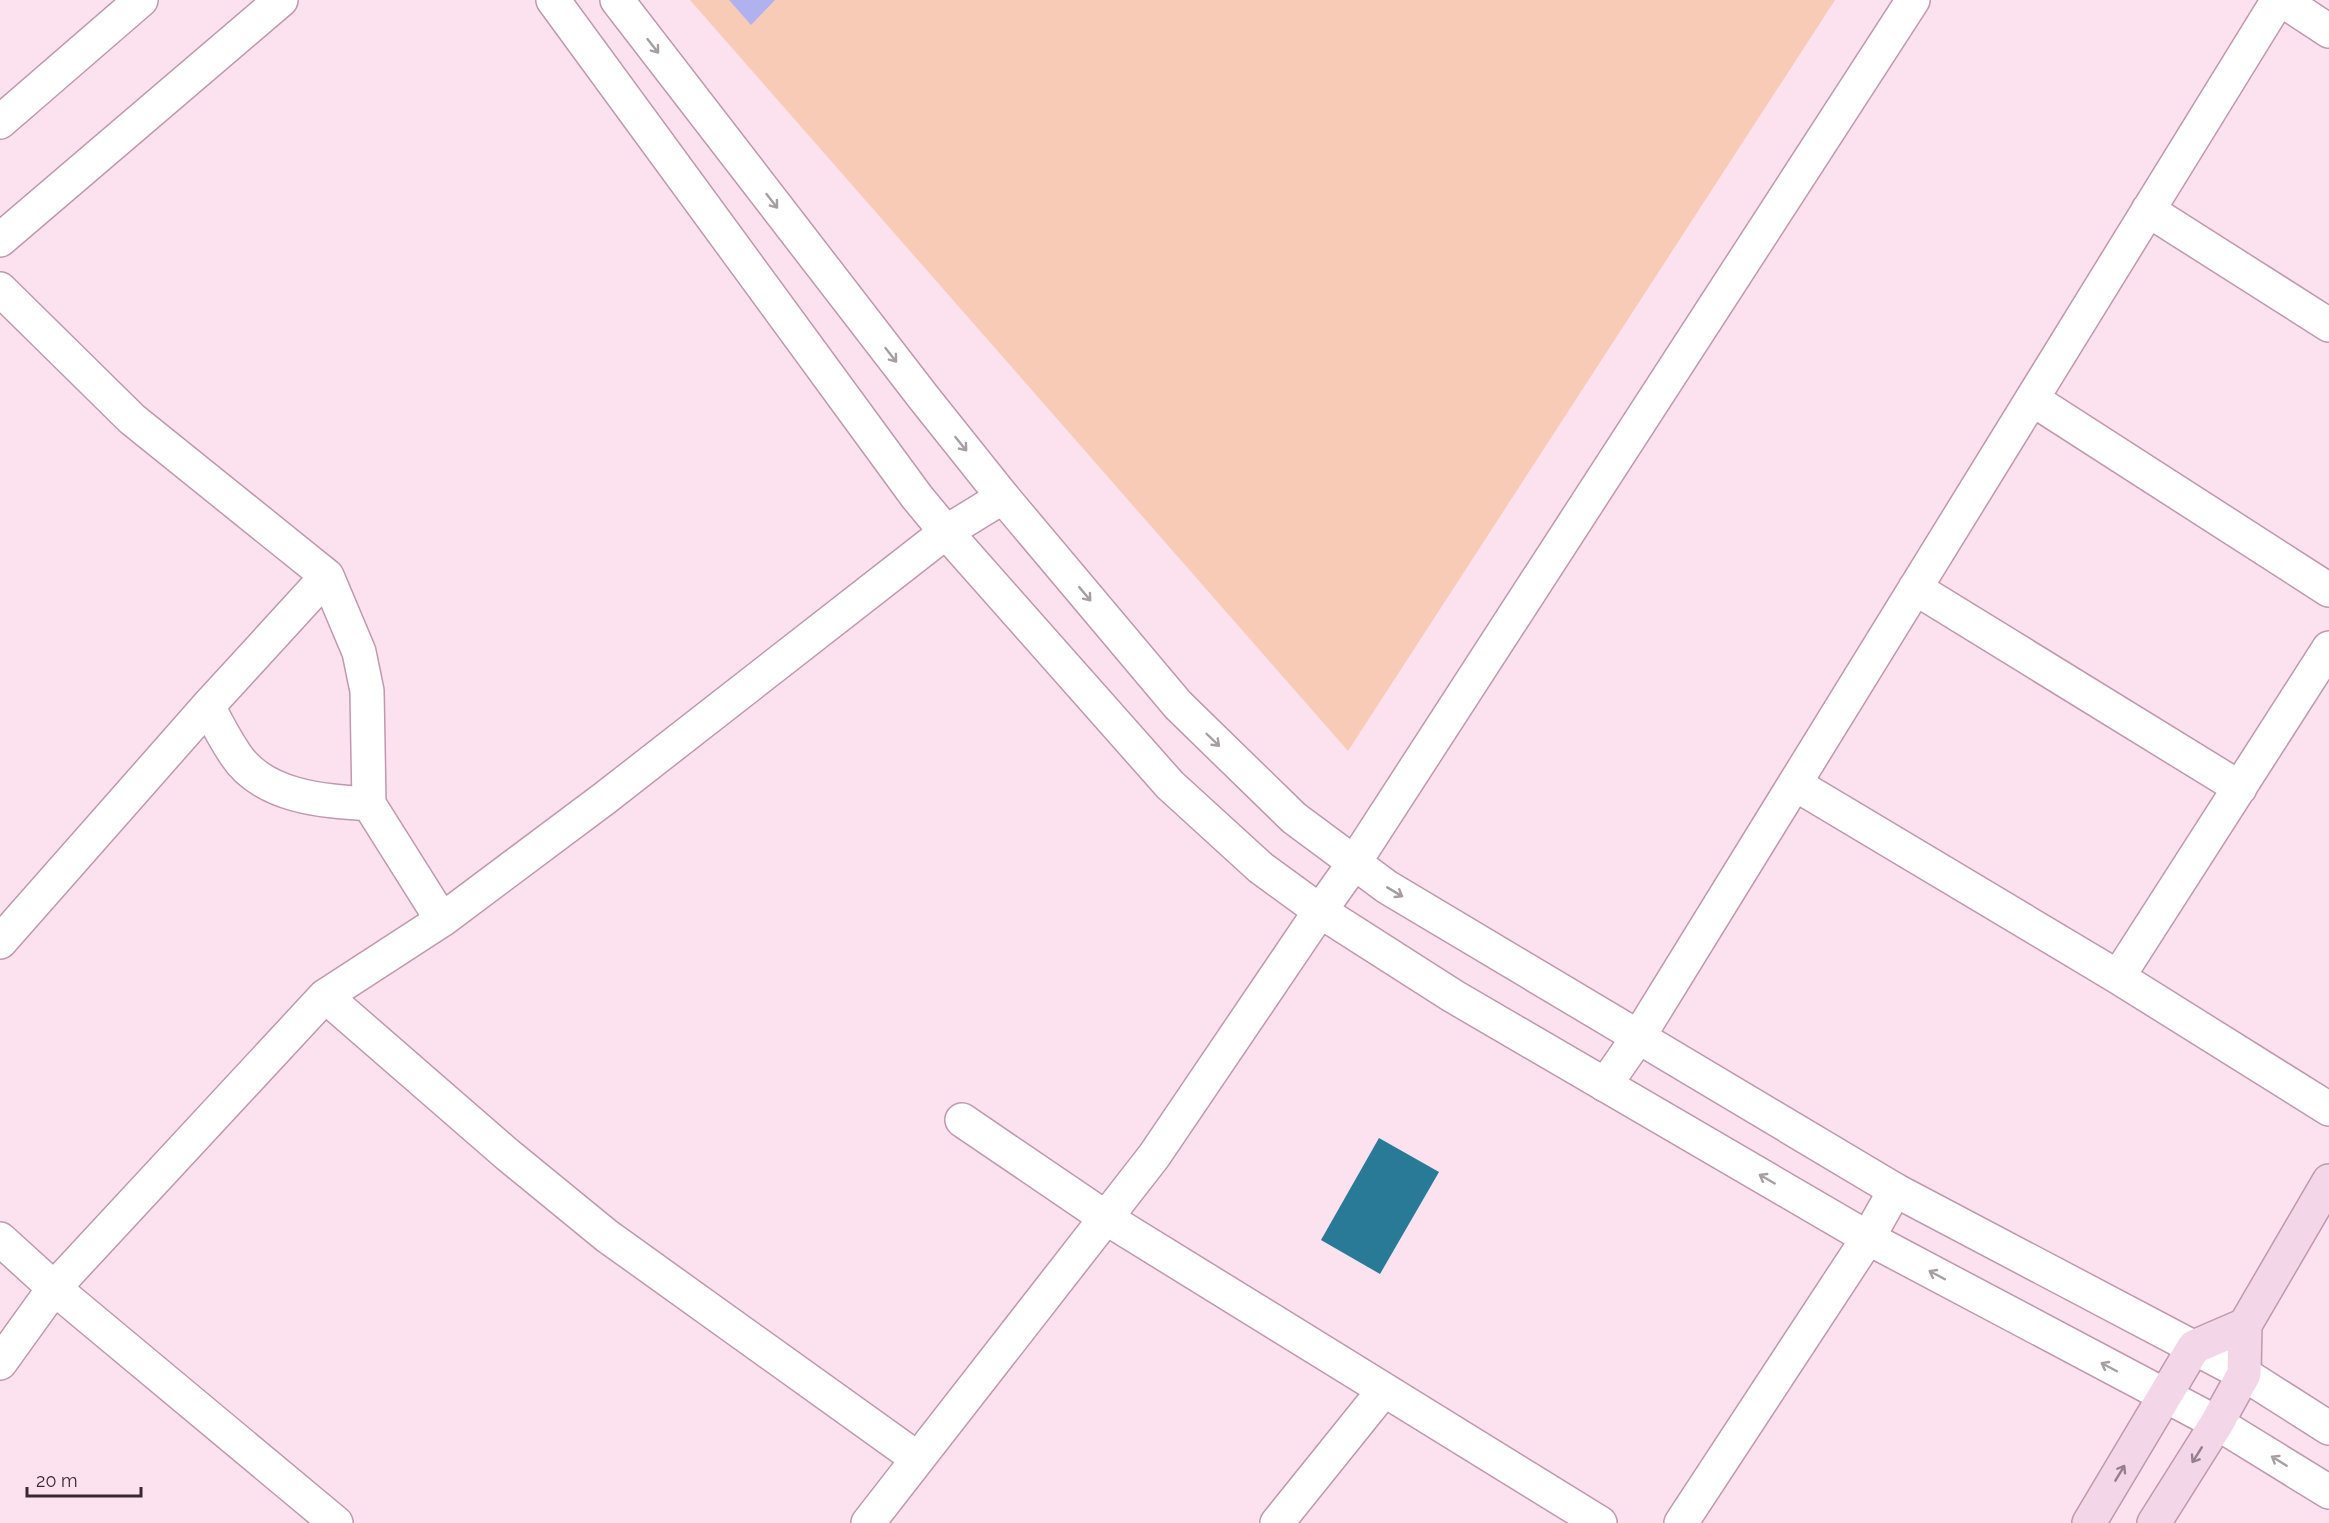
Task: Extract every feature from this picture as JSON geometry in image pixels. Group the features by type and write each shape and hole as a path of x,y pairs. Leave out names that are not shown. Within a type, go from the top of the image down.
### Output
{"main road":[{"path":"2154,1523 2217,1423 2244,1374 2245,1325 2329,1181"},
{"path":"2089,1523 2194,1347 2245,1325"}],"street":[{"path":"0,122 141,0"},
{"path":"0,240 281,0"},
{"path":"553,0 917,497 1170,785 1261,868 1320,911 1453,996 1605,1085 1868,1238 2217,1423 2329,1492"},
{"path":"618,0 924,398 1003,497 1178,705 1294,818 1387,887 1895,1190 2244,1374 2329,1428"},
{"path":"868,1523 1154,1156 1354,863 1913,0"},
{"path":"1605,1085 1639,1036 2278,0"},
{"path":"2282,0 2329,31"},
{"path":"2148,210 2329,325"},
{"path":"0,289 132,419 327,576 359,652 367,691 369,804 442,920"},
{"path":"2032,399 2329,590"},
{"path":"0,1363 54,1288 324,996 442,920 605,798 946,532 1003,497"},
{"path":"0,942 208,706 327,576"},
{"path":"1915,588 2240,788"},
{"path":"2118,977 2329,648"},
{"path":"208,706 236,756 257,778 287,791 324,801 369,804"},
{"path":"1794,784 2118,977 2329,1109"},
{"path":"324,996 508,1155 607,1236 918,1459"},
{"path":"962,1120 1107,1218 1600,1523"},
{"path":"1681,1523 1868,1238 1895,1190"},
{"path":"0,1239 54,1288 336,1523"},
{"path":"1276,1523 1384,1390"}],"shaded area":[{"path":"690,0 1835,0 1348,751"}],"water":[{"path":"729,0 775,0 751,25"}],"building":[{"path":"1379,1138 1439,1172 1380,1274 1321,1240"}]}
